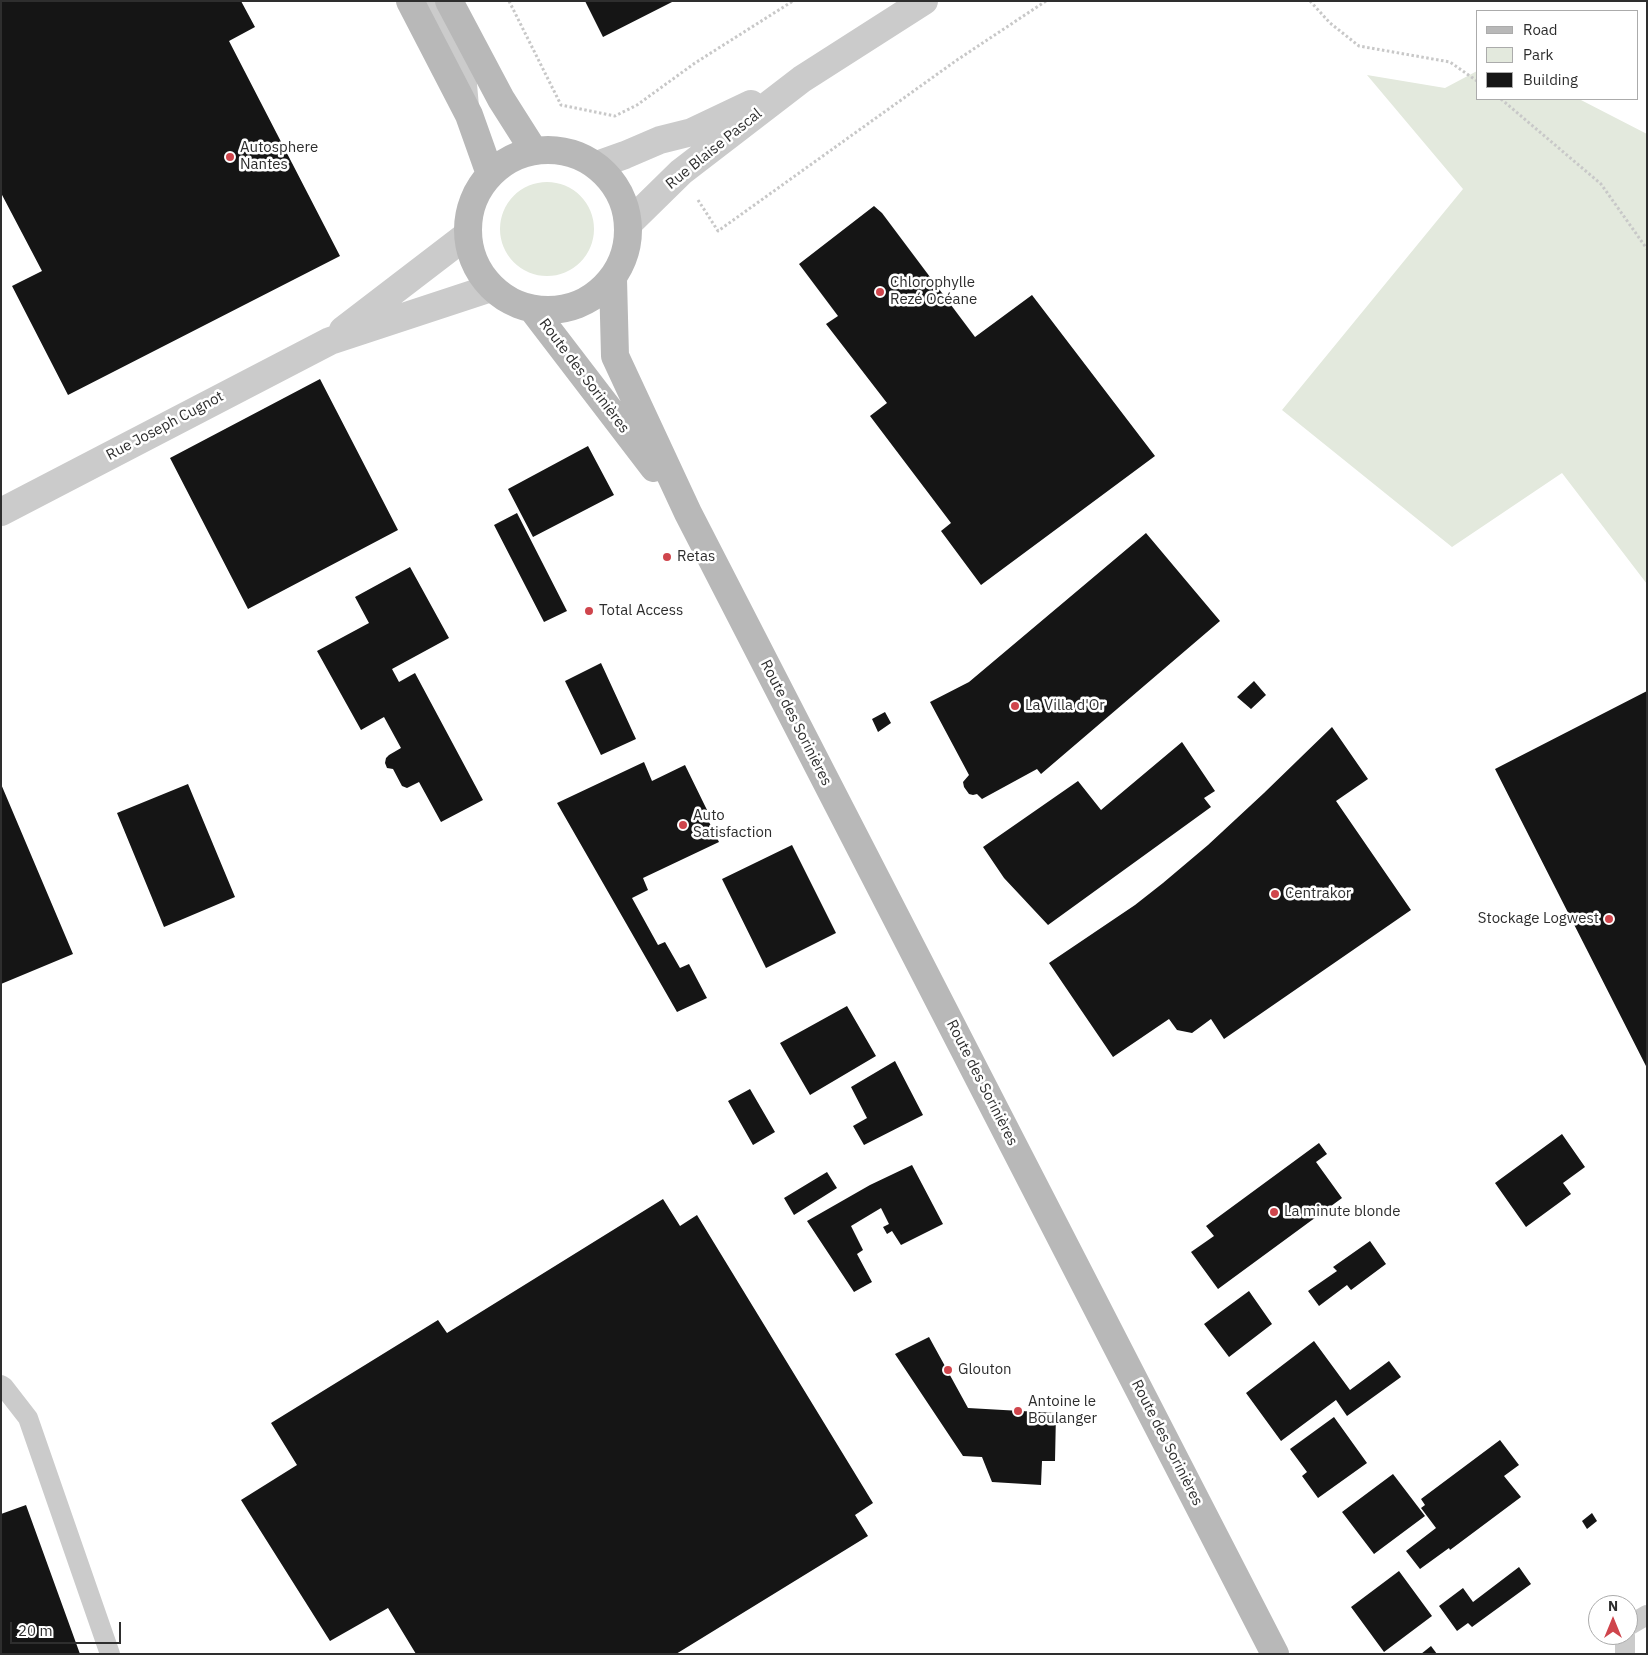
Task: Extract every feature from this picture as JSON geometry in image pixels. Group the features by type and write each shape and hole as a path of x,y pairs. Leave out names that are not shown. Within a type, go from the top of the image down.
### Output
{"main road":[{"path":"410,1 469,115 490,174"},
{"path":"449,1 501,99 534,150"},
{"name":"Route des Sorinières","path":"534,150 556,150 577,155 597,165 613,181 624,201 629,223 628,243 623,262 613,279 597,295 578,305 556,311 534,310 511,302 492,288 479,272 471,254 467,235 470,211 478,189 490,174 510,159 534,150"},
{"name":"Route des Sorinières","path":"613,279 615,356 688,513 1275,1654"},
{"name":"Route des Sorinières","path":"534,310 688,513"}],"street":[{"name":"Rue Blaise Pascal","path":"629,223 680,172 802,79 924,1"},
{"name":"Rue Blaise Pascal","path":"597,165 660,140 692,132 802,79"},
{"name":"Rue Joseph Cugnot","path":"330,341 467,235"},
{"name":"Rue Joseph Cugnot","path":"1,512 330,341 492,288"}],"lane":[{"path":"428,1 466,74 469,115"},
{"path":"466,74 501,99"},
{"path":"1,1384 28,1418 110,1654"}],"path":[{"path":"509,1 561,105 615,116 637,105 694,63 792,1"},
{"path":"680,172 718,231 957,60 1046,1"},
{"path":"1310,1 1330,23 1359,46 1450,62 1476,80"},
{"path":"1502,100 1601,184 1647,249"}],"green space":[{"path":"1476,72 1476,100 1581,100 1647,134 1647,584 1562,473 1452,547 1282,410 1463,189 1367,75 1445,88"},
{"path":"547,182 565,185 580,196 591,211 594,229 591,247 580,262 565,273 547,276 529,273 514,262 503,247 500,229 503,211 514,196 529,185"}],"building":[{"path":"1,1 241,1 255,27 229,41 340,256 68,395 12,286 42,271 1,193"},
{"path":"585,1 674,1 603,37"},
{"path":"874,206 882,213 975,337 1032,295 1155,456 981,585 941,531 951,523 870,416 887,403 826,324 838,316 799,264"},
{"path":"320,379 398,530 248,609 170,458"},
{"path":"588,446 614,495 533,537 508,489"},
{"path":"517,513 567,611 544,622 494,525"},
{"path":"1146,533 1220,621 1041,774 1037,769 982,799 977,794 969,794 963,782 969,775 930,702 969,682"},
{"path":"410,567 449,638 392,669 399,682 415,673 483,800 441,822 419,782 407,788 402,786 393,769 387,768 386,758 401,748 384,717 361,730 317,651 369,623 355,597"},
{"path":"601,663 636,739 601,755 565,681"},
{"path":"1254,681 1266,695 1251,709 1237,697"},
{"name":"Stockage Logwest","path":"1647,691 1647,1068 1495,769"},
{"path":"885,712 891,723 878,732 872,719"},
{"name":"Centrakor","path":"1332,727 1368,779 1336,801 1411,910 1224,1039 1211,1019 1192,1033 1177,1030 1169,1019 1113,1057 1049,963 1135,905 1163,883 1208,845"},
{"path":"1182,742 1215,791 1204,798 1211,807 1048,925 1004,878 983,847 1078,781 1101,810"},
{"path":"644,762 652,781 685,765 707,810 704,812 719,842 643,878 648,890 632,898 658,945 665,942 680,968 689,964 707,998 677,1012 557,803"},
{"path":"1,784 73,954 1,984"},
{"path":"188,784 235,897 164,927 117,813"},
{"path":"792,845 836,933 766,968 722,879"},
{"path":"847,1006 876,1056 810,1095 780,1043"},
{"path":"895,1061 923,1115 864,1145 853,1126 867,1118 851,1087"},
{"path":"750,1089 775,1132 753,1145 728,1101"},
{"path":"1562,1134 1585,1167 1563,1183 1571,1194 1526,1227 1495,1183"},
{"name":"La minute blonde","path":"1319,1143 1327,1154 1316,1162 1342,1198 1218,1289 1191,1252 1214,1236 1206,1226"},
{"path":"912,1165 943,1224 901,1245 892,1231 887,1234 883,1227 889,1224 881,1208 851,1226 863,1250 857,1254 872,1282 854,1292 807,1221 870,1185"},
{"path":"827,1172 837,1188 794,1215 784,1198"},
{"path":"663,1199 680,1226 697,1215 873,1503 855,1515 868,1536 676,1654 416,1654 388,1608 330,1641 241,1500 297,1465 271,1423 438,1320 447,1333"},
{"path":"1370,1241 1386,1264 1351,1290 1347,1285 1319,1306 1308,1291 1337,1271 1333,1267"},
{"path":"1249,1291 1272,1324 1229,1357 1204,1324"},
{"path":"929,1337 968,1408 1056,1413 1055,1461 1042,1461 1041,1485 992,1482 982,1457 963,1456 895,1354"},
{"path":"1314,1341 1350,1390 1389,1361 1401,1377 1347,1416 1336,1400 1281,1441 1246,1393"},
{"path":"1334,1417 1367,1463 1318,1498 1302,1476 1307,1472 1290,1449"},
{"path":"1500,1440 1519,1465 1504,1476 1521,1497 1450,1550 1449,1548 1420,1569 1406,1551 1436,1528 1421,1508 1425,1505 1421,1499"},
{"path":"1393,1474 1425,1516 1374,1554 1342,1512"},
{"path":"26,1505 80,1654 1,1654 1,1514"},
{"path":"1592,1513 1597,1521 1587,1529 1582,1521"},
{"path":"1519,1567 1531,1584 1472,1627 1468,1623 1457,1631 1439,1606 1463,1588 1473,1602"},
{"path":"1399,1571 1432,1616 1384,1652 1351,1607"},
{"path":"1431,1646 1437,1654 1421,1654"}],"place":[{"name":"Autosphere Nantes","path":"230,157"},
{"name":"Chlorophylle Rezé Océane","path":"880,292"},
{"name":"Retas","path":"667,557"},
{"name":"Total Access","path":"589,611"},
{"name":"La Villa d'Or","path":"1015,706"},
{"name":"Auto Satisfaction","path":"683,825"},
{"name":"Centrakor","path":"1275,894"},
{"name":"Stockage Logwest","path":"1609,919"},
{"name":"La minute blonde","path":"1274,1212"},
{"name":"Glouton","path":"948,1370"},
{"name":"Antoine le Boulanger","path":"1018,1411"}]}
